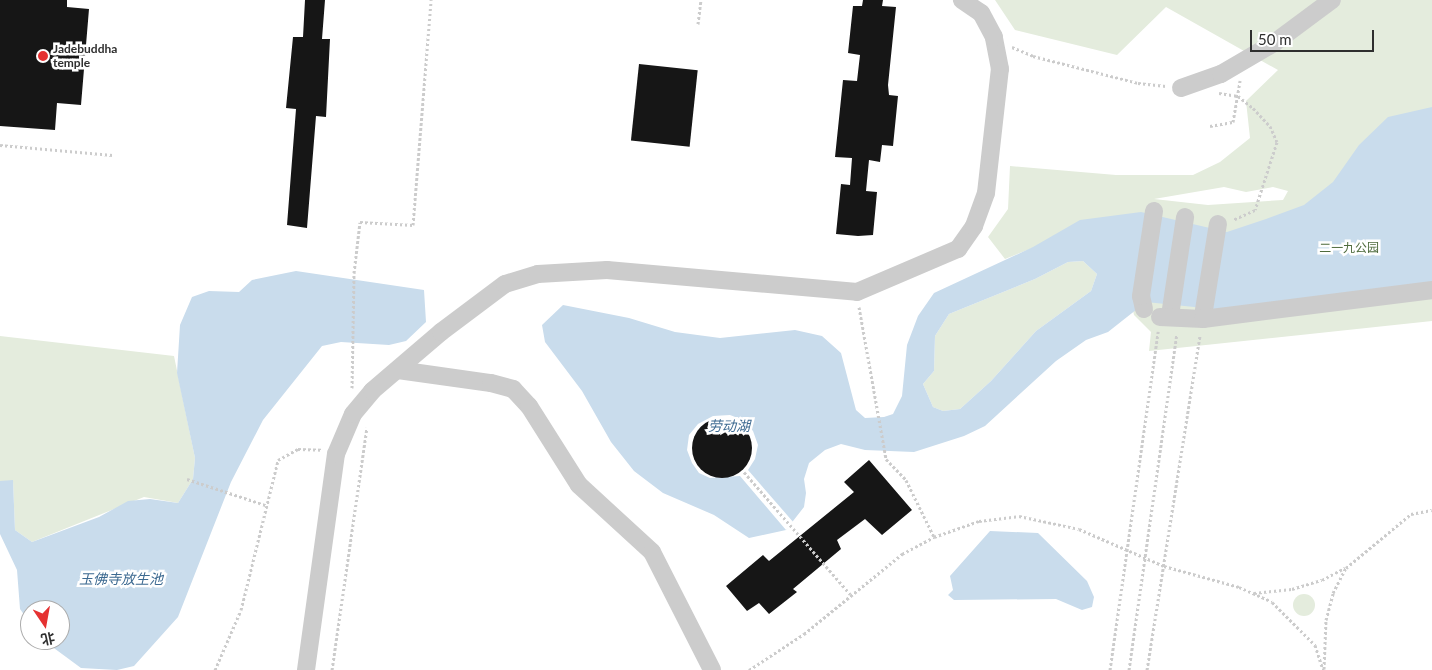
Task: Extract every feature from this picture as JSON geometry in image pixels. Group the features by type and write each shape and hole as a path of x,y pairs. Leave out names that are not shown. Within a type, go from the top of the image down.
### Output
{"street":[{"path":"306,670 336,454 360,417 372,391 441,332 505,284 538,274 607,270 857,292 958,249 974,226 986,193 993,146 1000,69 994,38 981,13 962,0"},
{"path":"1181,88 1220,74 1243,61 1332,0"},
{"path":"1144,309 1141,296 1154,211"},
{"path":"1185,217 1170,315 1204,315 1432,290"},
{"path":"1204,315 1218,224"},
{"path":"398,370 491,382 513,389 529,406 579,485 652,552 712,670"}],"path":[{"path":"332,670 360,417 351,354 354,273 360,222 413,226 431,0"},
{"path":"698,24 701,0"},
{"path":"994,38 1033,56 1138,83 1181,88"},
{"path":"1210,126 1233,122 1243,61"},
{"path":"1210,92 1238,96 1270,126 1277,142 1255,210 1240,218 1218,224"},
{"path":"0,145 113,155"},
{"path":"857,292 886,459 906,480 934,537"},
{"path":"1110,670 1127,550 1170,315"},
{"path":"1129,670 1146,558 1170,315"},
{"path":"1147,670 1204,315"},
{"path":"215,670 241,610 278,460 298,449 336,454"},
{"path":"744,472 850,594"},
{"path":"186,479 268,506"},
{"path":"1254,593 1292,589 1322,580 1346,568 1411,514 1432,510"},
{"path":"749,670 804,634 850,594 902,554 934,537 979,521 1019,516 1080,529 1164,566 1254,593 1272,602 1297,624 1315,645 1324,670"},
{"path":"1324,670 1326,620 1333,593 1346,568"}],"green space":[{"name":"二一九公园","path":"995,0 1432,0 1432,321 1149,351 1151,332 1134,315 1113,216 1005,259 988,237 1008,209 1010,166 1116,175 1193,175 1220,162 1250,138 1246,101 1278,70 1166,7 1117,55 1015,30","holes":["1224,187 1246,192 1273,187 1288,191 1283,200 1208,205 1154,199"]},
{"path":"1083,261 1097,274 1091,291 1036,331 991,381 960,409 943,411 933,407 923,384 934,371 935,336 949,314 1035,279 1068,262"},
{"path":"0,336 174,356 195,458 193,479 178,503 144,497 32,542 15,530 13,481 0,481"},
{"path":"1304,594 1312,597 1315,605 1312,613 1304,616 1296,613 1293,605 1296,597"}],"water":[{"name":"劳动湖","path":"1432,107 1432,284 1223,310 1146,302 1108,332 1086,340 1056,361 985,426 964,436 914,452 865,450 841,444 825,450 809,463 804,479 806,493 804,507 786,530 749,538 714,515 663,493 634,471 611,442 582,391 545,342 542,325 563,305 629,318 675,332 720,338 795,330 822,336 841,353 856,410 865,418 884,417 893,414 902,396 907,345 918,316 934,293 1033,247 1080,220 1141,212 1227,232 1304,205 1333,182 1359,145 1388,117","holes":["1083,261 1097,274 1091,291 1036,331 991,381 960,409 943,411 933,407 923,384 934,371 935,336 949,314 1035,279 1068,262"]},
{"name":"玉佛寺放生池","path":"296,271 424,290 426,322 406,341 389,345 341,342 322,346 263,420 231,482 178,617 134,666 117,670 81,668 57,650 70,650 70,600 20,600 20,609 17,570 0,534 0,481 13,480 15,530 32,542 99,517 128,501 150,499 178,503 193,479 195,458 177,373 180,325 192,297 209,291 239,292 252,280"},
{"path":"990,531 1038,533 1087,581 1094,597 1092,607 1082,610 1056,599 954,600 948,595 953,590 950,576"}],"pier":[{"path":"730,415 743,420 753,431 758,445 755,459 748,470 794,523 786,530 740,476 710,478 699,473 692,463 687,450 689,435 698,424 713,416"}],"building":[{"name":"Jadebuddha temple","path":"0,0 67,0 67,7 89,9 81,105 57,103 55,130 0,126"},
{"path":"305,0 325,0 322,39 330,39 326,117 316,116 307,228 287,225 296,109 286,108 293,37 303,37"},
{"path":"863,0 883,0 882,6 896,7 888,85 889,95 898,96 893,146 882,145 880,162 869,160 866,191 877,192 873,235 858,236 836,234 841,184 850,185 852,158 835,157 843,80 857,81 860,55 848,53 853,6 862,6"},
{"path":"639,64 698,70 690,147 631,141"},
{"path":"722,418 739,423 747,431 752,448 747,465 739,473 722,478 705,473 697,465 692,448 697,431 705,423"},
{"path":"869,460 912,510 882,535 865,519 837,540 841,549 793,589 797,592 769,614 759,603 747,611 726,586 763,555 769,561 854,492 844,482"}],"place":[{"name":"Jadebuddha temple","path":"43,56"}]}
